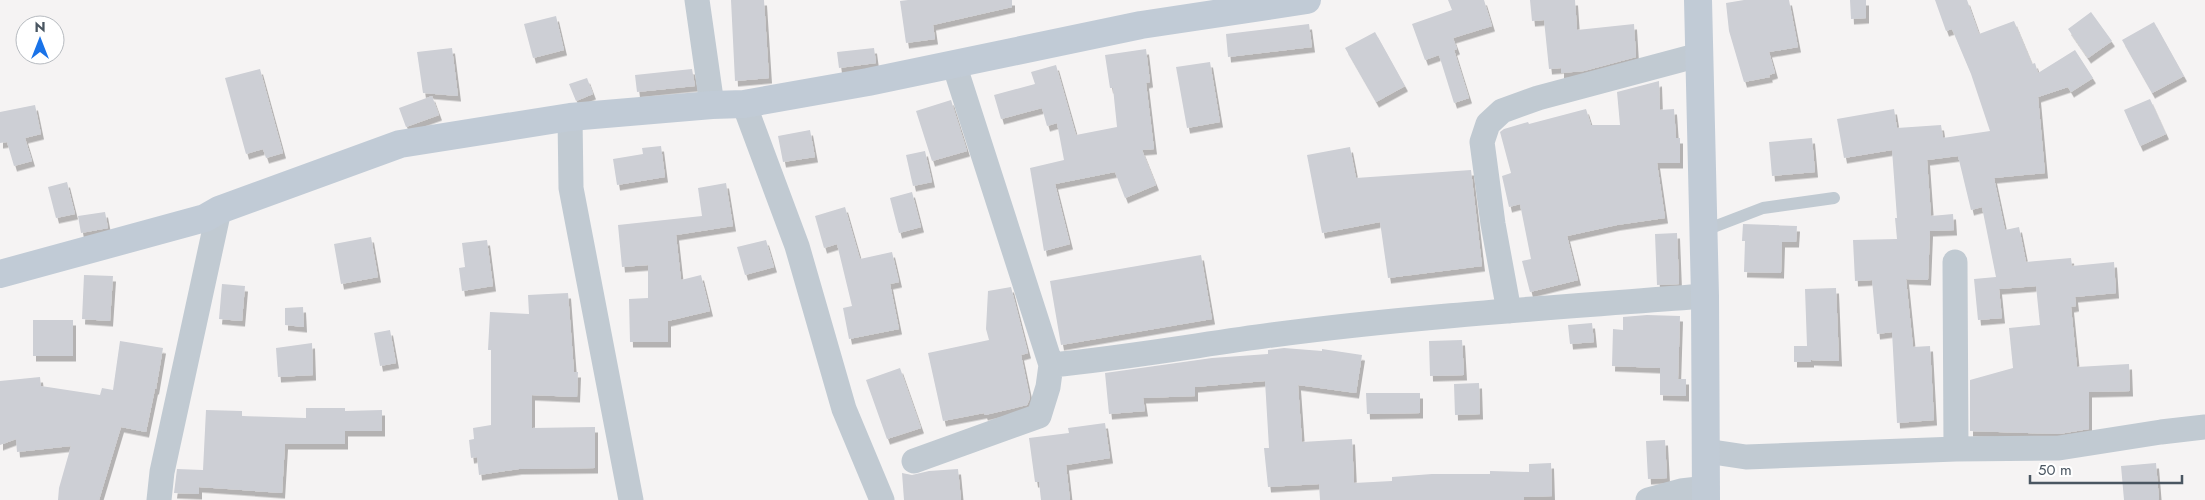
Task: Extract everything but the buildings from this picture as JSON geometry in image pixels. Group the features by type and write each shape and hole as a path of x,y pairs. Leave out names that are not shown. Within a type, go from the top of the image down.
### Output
{"street":[{"path":"698,0 712,105"},
{"path":"0,274 205,218 219,210 400,144 570,117 744,104 954,64 1141,25 1307,0"},
{"path":"1648,500 1681,491 1706,494 1704,231 1698,0"},
{"path":"1509,311 1493,224 1482,142 1488,124 1502,111 1538,98 1699,54"},
{"path":"914,461 1039,416 1048,387 1050,365 954,64"},
{"path":"744,104 797,246 844,409 882,500"},
{"path":"570,117 571,188 631,500"},
{"path":"160,500 162,472 219,210"},
{"path":"1955,262 1956,449"},
{"path":"1050,365 1105,360 1272,335 1509,311 1705,296"},
{"path":"1706,451 1746,457 1956,449 2059,448 2205,427"}],"lane":[{"path":"1704,231 1762,208 1834,198"}]}
